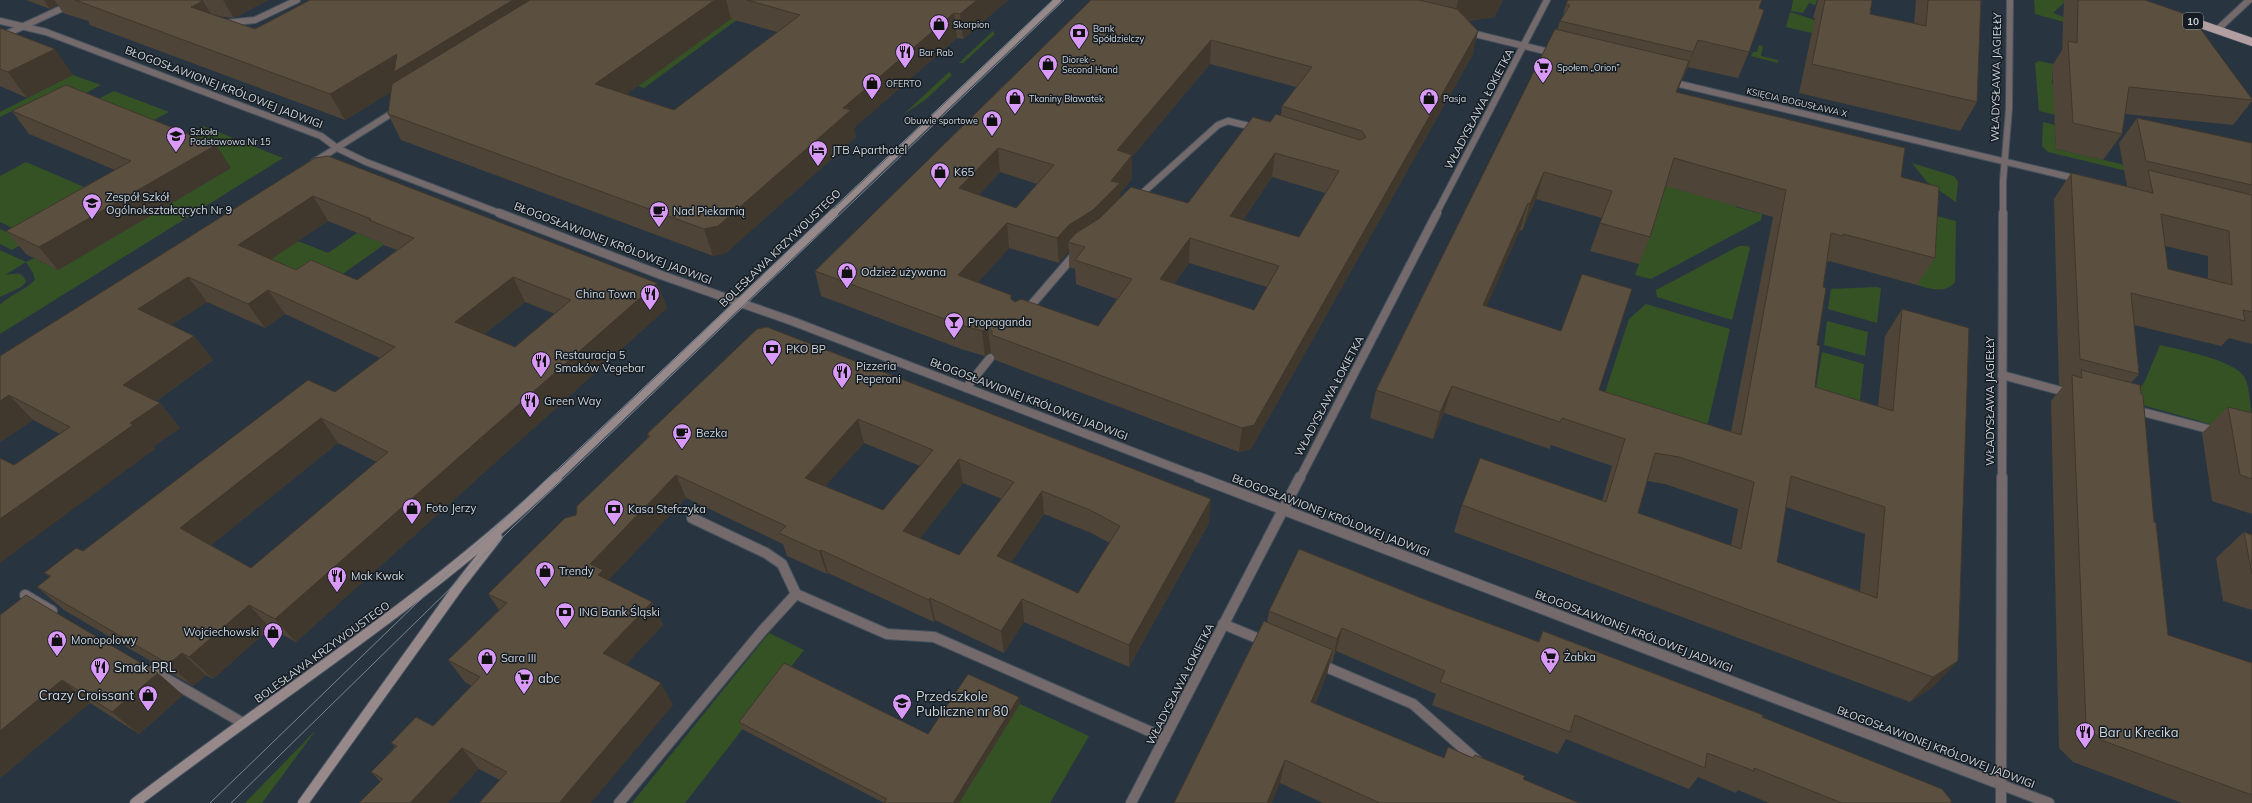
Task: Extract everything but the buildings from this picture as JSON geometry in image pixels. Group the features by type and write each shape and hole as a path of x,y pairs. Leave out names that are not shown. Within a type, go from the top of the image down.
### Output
{"main road":[{"name":"10","path":"2172,14 2252,42"}],"street":[{"path":"0,37 80,0"},
{"path":"220,22 231,23 255,20 297,0"},
{"name":"BOLESŁAWA KRZYWOUSTEGO","path":"135,803 243,723 333,660 417,597 518,514 1058,0"},
{"name":"WŁADYSŁAWA ŁOKIETKA","path":"1131,803 1282,508 1547,0"},
{"name":"WŁADYSŁAWA JAGIEŁŁY","path":"2001,803 2004,161 2009,109 2010,0"},
{"path":"2217,30 2248,0"},
{"name":"BŁOGOSŁAWIONEJ KRÓLOWEJ JADWIGI","path":"0,21 46,32 321,136 338,148 366,162 660,275 740,303 1282,508 2048,803"},
{"path":"1460,30 1559,55"},
{"name":"KSIĘCIA BOGUSŁAWA X","path":"1667,80 2084,181"},
{"path":"309,166 405,105"},
{"path":"1129,206 1172,164 1218,125 1228,121 1238,122 1268,132"},
{"path":"1023,316 1073,254 1085,246"},
{"path":"966,388 990,358"},
{"path":"2002,375 2079,395"},
{"path":"2125,407 2222,433"},
{"name":"BOLESŁAWA KRZYWOUSTEGO","path":"303,803 458,587 518,514"},
{"path":"692,518 766,553 782,564 796,594 887,634 934,636 1165,738"},
{"path":"619,803 758,636 796,594"},
{"path":"25,595 59,615"},
{"path":"1222,624 1271,644"},
{"path":"1307,659 1413,704 1487,770"},
{"path":"146,667 243,723"}],"green space":[{"path":"1793,0 1817,0 1815,5 1809,3 1803,13 1791,11"},
{"path":"2034,0 2066,1 2053,13 2159,53 2035,14"},
{"path":"750,5 753,8 644,88 638,86"},
{"path":"1790,12 1815,20 1812,33 1786,27"},
{"path":"993,31 995,34 963,63 959,63"},
{"path":"1759,45 1763,46 1761,56 1778,60 1778,63 1751,56 1753,52 1757,52"},
{"path":"2039,61 2086,71 2052,66 2052,84 2125,100 2091,123 2039,111 2035,63"},
{"path":"949,72 952,75 925,100 904,114"},
{"path":"73,75 101,85 41,116 20,107 0,117 0,112"},
{"path":"114,91 169,112 137,129 82,107"},
{"path":"2043,122 2092,134 2092,136 2055,128 2056,149 2134,167 2135,173 2048,152 2042,146"},
{"path":"203,126 283,158 0,334 0,305 35,280 33,273 26,262 34,258 58,270 231,168 172,144"},
{"path":"26,162 105,196 33,238 0,222 0,176"},
{"path":"1912,163 1954,176 1958,182 1956,202 1927,182"},
{"path":"1645,180 1736,205 1736,207 1762,214 1761,220 1651,279 1635,275 1639,264"},
{"path":"1879,201 1956,221 1955,282 1951,286 1937,290 1917,285"},
{"path":"0,229 27,241 12,250 0,244"},
{"path":"357,233 385,244 327,285 246,276 298,241 328,253"},
{"path":"1739,246 1748,246 1750,248 1732,320 1657,297 1656,290"},
{"path":"0,250 26,262 5,275 15,274 23,276 26,282 21,287 0,297"},
{"path":"1881,288 1877,323 1828,309 1831,289"},
{"path":"1646,304 1730,329 1702,448 1598,414 1629,319"},
{"path":"1827,321 1868,332 1865,356 1824,345"},
{"path":"2160,345 2219,361 2240,372 2245,378 2248,387 2252,418 2228,429 2132,402 2145,381"},
{"path":"1822,352 1864,364 1859,408 1815,394"},
{"path":"769,633 804,650 685,803 632,803"},
{"path":"1020,704 1089,736 1050,803 959,803"},
{"path":"316,730 262,803 245,803"}],"tram line":[{"path":"210,803 449,572 1053,0"},
{"path":"231,803 512,528 1064,0"}],"place":[{"name":"Skorpion","path":"939,41"},
{"name":"Bank Spółdzielczy","path":"1079,50"},
{"name":"Bar Rab","path":"905,69"},
{"name":"Diorek - Second Hand","path":"1048,81"},
{"name":"Społem „Orion”","path":"1543,84"},
{"name":"OFERTO","path":"872,100"},
{"name":"Tkaniny Bławatek","path":"1015,115"},
{"name":"Pasja","path":"1429,115"},
{"name":"Obuwie sportowe","path":"992,137"},
{"name":"Szkoła Podstawowa Nr 15","path":"176,153"},
{"name":"JTB Aparthotel","path":"818,167"},
{"name":"K65","path":"940,189"},
{"name":"Zespół Szkół Ogólnokształcących Nr 9","path":"92,220"},
{"name":"Nad Piekarnią","path":"659,228"},
{"name":"Odzież używana","path":"847,289"},
{"name":"China Town","path":"650,311"},
{"name":"Propaganda","path":"954,339"},
{"name":"PKO BP","path":"772,366"},
{"name":"Restauracja 5 Smaków Vegebar","path":"541,378"},
{"name":"Pizzeria Peperoni","path":"842,389"},
{"name":"Green Way","path":"530,418"},
{"name":"Bezka","path":"682,450"},
{"name":"Foto Jerzy","path":"412,525"},
{"name":"Kasa Stefczyka","path":"614,526"},
{"name":"Trendy","path":"545,588"},
{"name":"Mak Kwak","path":"337,593"},
{"name":"ING Bank Śląski","path":"565,629"},
{"name":"Wojciechowski","path":"273,649"},
{"name":"Monopolowy","path":"57,657"},
{"name":"Żabka","path":"1550,674"},
{"name":"Sara III","path":"487,675"},
{"name":"Smak PRL","path":"100,684"},
{"name":"abc","path":"524,695"},
{"name":"Crazy Croissant","path":"148,712"},
{"name":"Przedszkole Publiczne nr 80","path":"902,720"},
{"name":"Bar u Krecika","path":"2085,749"}]}
